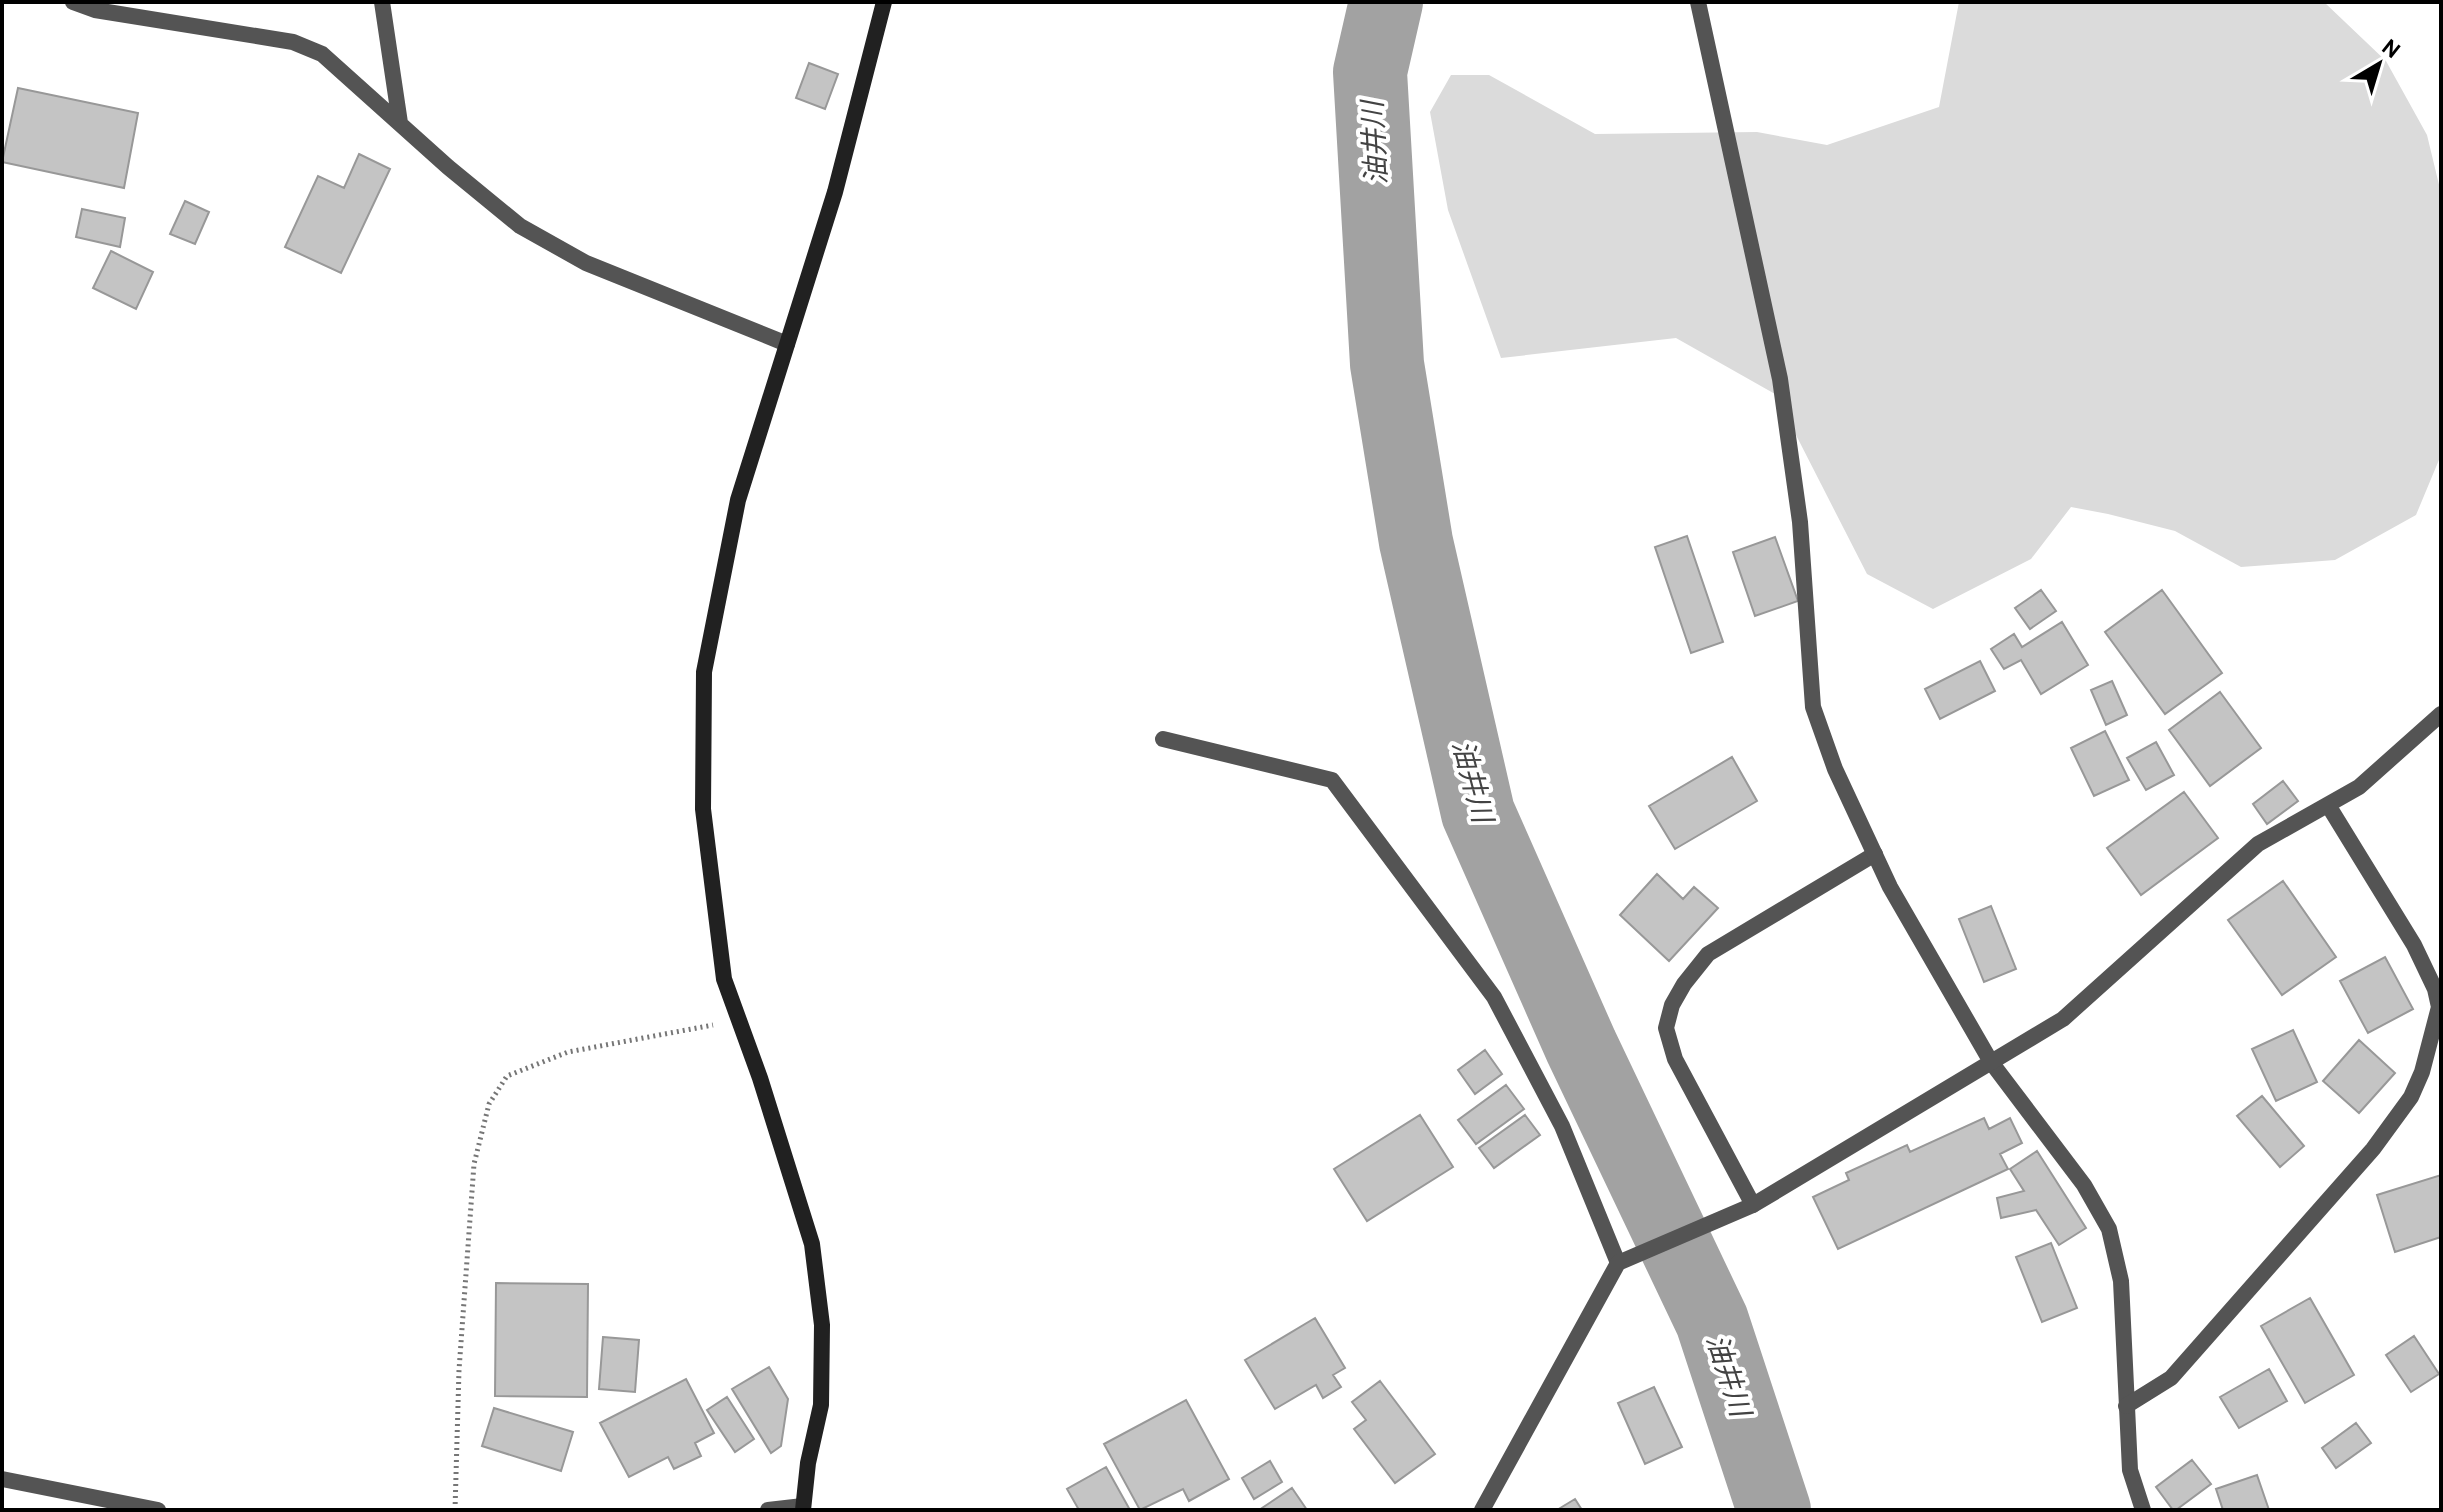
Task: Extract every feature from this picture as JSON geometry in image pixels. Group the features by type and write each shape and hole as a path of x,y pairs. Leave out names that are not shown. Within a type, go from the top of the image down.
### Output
{"street":[{"path":"73,2 95,10 293,42 322,54 520,226 586,263 787,344"},
{"path":"382,2 400,123"},
{"path":"768,1510 775,1507 803,1508 808,1463 821,1405 822,1325 812,1244 724,979 703,809 704,672 738,500 835,192 884,2"},
{"path":"1698,2 1780,379 1800,522 1813,707 1835,769 1890,887 1991,1062 2084,1185 2109,1229 2121,1281 2130,1470 2143,1510"},
{"path":"1482,1510 1618,1263 1753,1205 2063,1019 2258,844 2359,787 2441,714"},
{"path":"1163,739 1332,780 1494,997 1562,1126 1618,1263"},
{"path":"2126,1406 2171,1378 2373,1149 2411,1097 2422,1072 2440,1008 2435,989 2414,945 2328,805"},
{"path":"1753,1205 1675,1059 1666,1028 1672,1005 1708,954 1875,854"},
{"path":"2,1479 158,1510"}],"path":[{"path":"455,1510 459,1370 474,1164 489,1104 507,1076 568,1052 739,1021"}],"shaded area":[{"path":"1959,2 2324,2 2386,61 2427,135 2441,193 2441,455 2416,515 2335,560 2241,567 2175,531 2071,507 2031,559 1933,609 1867,574 1775,394 1676,338 1501,358 1448,210 1430,112 1451,75 1489,75 1595,134 1757,132 1827,145 1939,107"}],"building":[{"path":"809,63 838,74 825,109 796,98"},
{"path":"18,88 138,113 124,188 2,162"},
{"path":"359,154 390,169 341,273 285,247 318,176 344,188"},
{"path":"185,201 209,212 195,244 170,234"},
{"path":"82,209 125,218 120,247 76,237"},
{"path":"111,251 153,272 136,309 93,288"},
{"path":"1687,536 1723,642 1691,653 1655,547"},
{"path":"1775,537 1798,601 1755,616 1733,552"},
{"path":"2041,590 2056,611 2030,629 2015,608"},
{"path":"2162,590 2222,673 2165,714 2105,632"},
{"path":"2062,622 2088,665 2041,694 2021,660 2004,669 1991,649 2014,634 2022,647"},
{"path":"1980,661 1995,691 1940,719 1925,689"},
{"path":"2112,681 2127,715 2106,725 2091,690"},
{"path":"2220,692 2261,748 2210,786 2169,730"},
{"path":"2105,731 2129,780 2094,796 2071,748"},
{"path":"2156,742 2174,775 2146,790 2127,758"},
{"path":"1732,757 1757,801 1675,849 1649,806"},
{"path":"2283,781 2298,801 2267,824 2253,804"},
{"path":"2184,792 2218,838 2141,895 2107,848"},
{"path":"1657,874 1683,899 1694,887 1718,908 1669,961 1620,915"},
{"path":"2283,881 2336,957 2282,995 2228,920"},
{"path":"1991,906 2016,969 1984,982 1959,919"},
{"path":"2385,957 2413,1009 2368,1033 2340,981"},
{"path":"2293,1030 2317,1082 2276,1101 2252,1049"},
{"path":"2359,1040 2395,1073 2359,1113 2323,1081"},
{"path":"1485,1050 1502,1074 1475,1094 1458,1070"},
{"path":"1506,1085 1524,1109 1476,1144 1458,1120"},
{"path":"2262,1096 2304,1146 2280,1167 2237,1116"},
{"path":"1420,1115 1453,1167 1367,1221 1334,1169"},
{"path":"1525,1115 1540,1135 1494,1168 1479,1148"},
{"path":"1984,1118 1989,1129 2010,1118 2022,1143 2000,1154 2008,1169 1838,1249 1813,1197 1849,1180 1846,1173 1907,1145 1910,1152"},
{"path":"2037,1151 2086,1228 2059,1245 2036,1210 2001,1218 1997,1198 2024,1191 2010,1169"},
{"path":"2441,1175 2441,1237 2395,1252 2377,1195"},
{"path":"2051,1243 2077,1308 2042,1322 2016,1257"},
{"path":"496,1283 588,1284 587,1397 495,1396"},
{"path":"2310,1298 2354,1375 2305,1403 2261,1326"},
{"path":"1315,1318 1345,1368 1333,1375 1341,1387 1323,1398 1316,1385 1275,1409 1245,1360"},
{"path":"2414,1336 2439,1374 2411,1392 2386,1355"},
{"path":"603,1337 639,1340 635,1392 599,1389"},
{"path":"769,1367 788,1399 781,1446 771,1453 732,1389"},
{"path":"2269,1369 2287,1401 2239,1428 2220,1397"},
{"path":"686,1379 714,1433 695,1443 701,1456 674,1469 668,1457 629,1477 600,1423"},
{"path":"1380,1381 1435,1454 1395,1483 1354,1429 1366,1420 1352,1402"},
{"path":"1654,1387 1682,1447 1645,1464 1618,1403"},
{"path":"727,1397 754,1439 735,1452 707,1410"},
{"path":"1186,1400 1229,1479 1189,1501 1183,1489 1140,1510 1104,1444"},
{"path":"494,1408 573,1432 561,1471 482,1446"},
{"path":"2356,1423 2371,1443 2336,1468 2322,1448"},
{"path":"2192,1460 2211,1484 2173,1510 2156,1487"},
{"path":"1270,1461 1282,1482 1254,1499 1242,1478"},
{"path":"1106,1467 1130,1510 1079,1510 1067,1489"},
{"path":"2257,1475 2269,1510 2223,1510 2216,1489"},
{"path":"1292,1488 1307,1510 1259,1510"},
{"path":"1575,1499 1582,1510 1557,1510"}],"waterway":[{"name":"油井川","path":"1386,2 1370,72 1387,364 1416,542 1478,813 1581,1046 1712,1321 1774,1510"}]}
